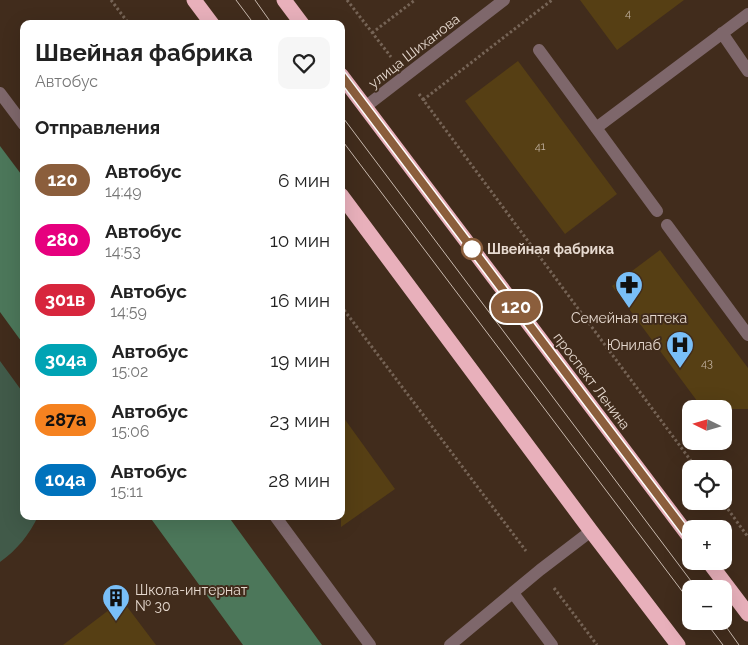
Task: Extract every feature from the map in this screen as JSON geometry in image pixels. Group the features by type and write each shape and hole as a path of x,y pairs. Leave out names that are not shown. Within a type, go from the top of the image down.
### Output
{"highway":[{"path":"194,0 209,20"},
{"path":"284,0 299,20"},
{"name":"проспект Ленина","path":"345,80 682,527"},
{"path":"345,200 678,645"},
{"path":"715,570 748,614"}],"street":[{"name":"улица Шиханова","path":"365,107 503,0"},
{"path":"596,128 748,14"},
{"path":"722,33 748,71"},
{"path":"539,50 657,211"},
{"path":"0,92 20,120"},
{"path":"667,225 748,335"},
{"path":"279,520 370,645"},
{"path":"450,645 540,570 591,531"},
{"path":"513,593 552,645"}],"path":[{"path":"111,0 126,20"},
{"path":"347,0 691,460"},
{"path":"372,32 415,0"},
{"path":"423,100 552,0"},
{"path":"345,311 597,645"},
{"path":"728,510 748,537"}],"green space":[{"path":"0,146 20,173 20,340 0,312"},
{"path":"0,361 20,388 20,520 36,520 22,542 0,562"},
{"path":"152,520 231,520 322,645 243,645"}],"building":[{"path":"580,0 684,0 617,50"},
{"path":"518,61 617,194 565,234 465,101"},
{"path":"660,250 748,368 748,409 732,409 732,400 696,400 612,286"},
{"path":"345,420 395,489 341,527 341,520 345,520"},
{"name":"Школа-интернат № 30","path":"122,600 156,645 63,645"}],"tram line":[{"path":"236,0 251,20"},
{"path":"255,0 269,20"},
{"path":"345,120 690,580"},
{"path":"345,144 682,591"},
{"path":"712,630 723,645"},
{"path":"728,630 739,645"}],"bus line":[{"name":"120","path":"345,80 682,527"}],"place":[{"name":"Швейная фабрика","path":"472,249"},
{"name":"Семейная аптека","path":"629,309"},
{"name":"Юнилаб","path":"680,369"},
{"name":"Школа-интернат № 30","path":"116,622"}]}
